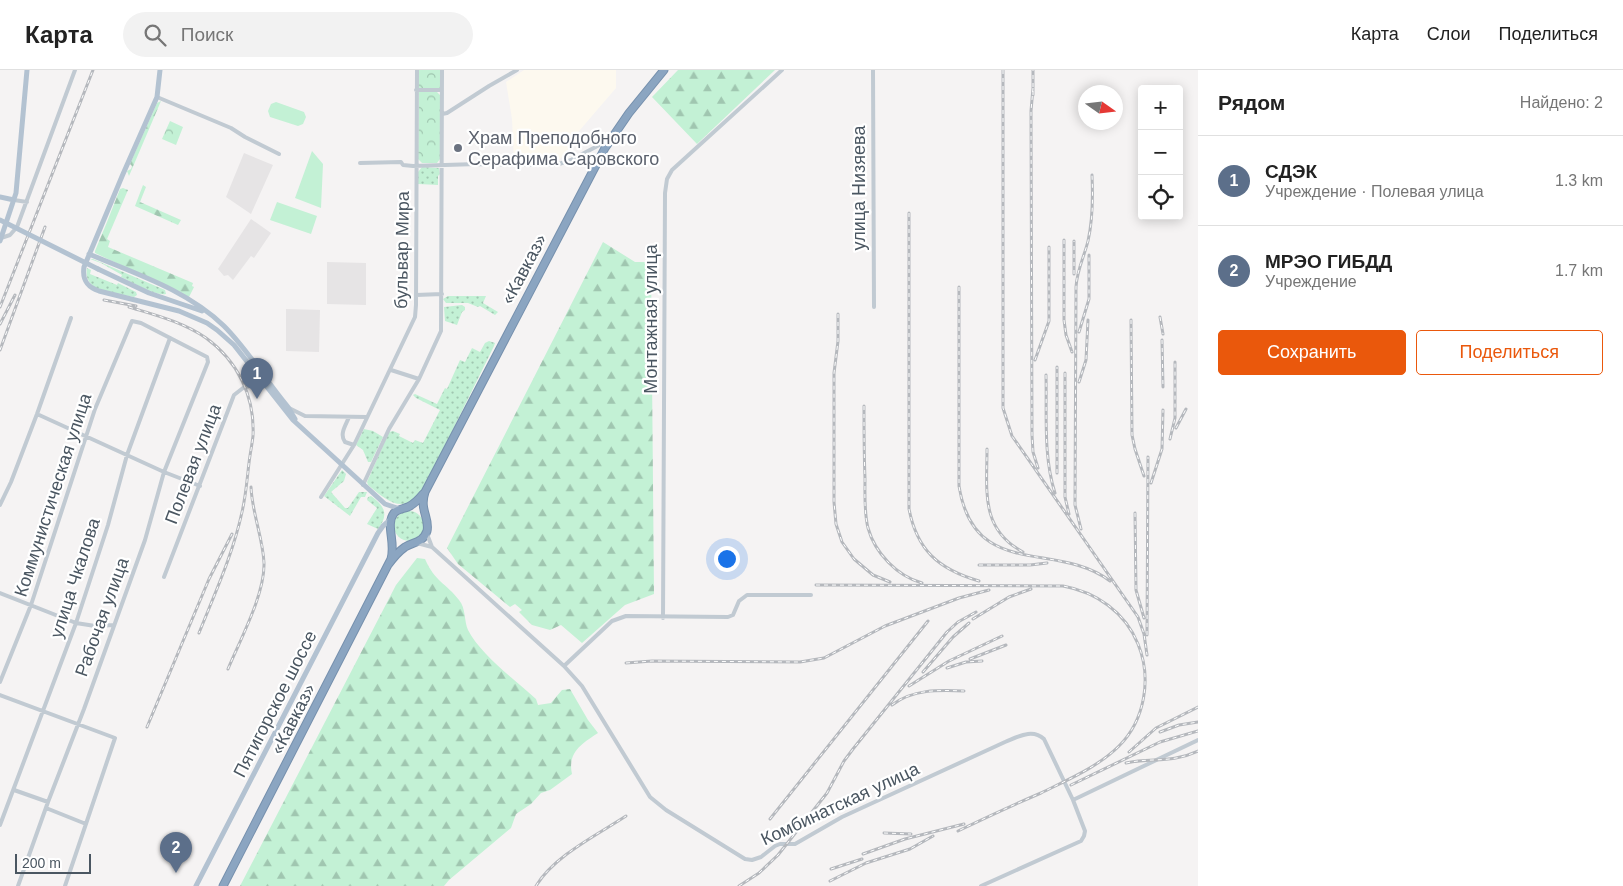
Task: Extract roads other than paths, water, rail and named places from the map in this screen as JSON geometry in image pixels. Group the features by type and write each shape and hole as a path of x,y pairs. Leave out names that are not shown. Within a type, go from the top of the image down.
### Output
{"highway":[{"name":"«Кавказ»","path":"388,565 397,553 423,538 428,524 422,505 425,492 583,188 610,141 629,113 664,70"},
{"name":"«Кавказ»","path":"400,509 408,507 425,492"},
{"path":"408,507 417,509 424,515"},
{"path":"391,520 400,509"},
{"name":"«Кавказ»","path":"224,886 388,565 393,553 391,520"},
{"path":"391,533 397,541 412,544"}],"main road":[{"path":"0,239 14,200 19,172 27,70"},
{"path":"160,70 157,97 122,174 89,254 84,272 85,280 88,286 99,291 179,311 207,323"},
{"path":"0,197 14,200"},
{"path":"0,220 135,287 211,315"},
{"path":"89,254 166,287 192,301 211,315 233,336 288,415 380,500 389,506 400,509"},
{"path":"130,298 138,296 139,293 135,287"},
{"path":"161,298 168,295 166,287"},
{"path":"170,301 198,316 229,340 288,407 298,424"},
{"path":"380,500 391,520"},
{"name":"Пятигорское шоссе","path":"196,886 378,534 383,526 391,520"},
{"path":"378,534 384,529 391,533"}],"street":[{"path":"0,239 13,233 27,202 75,70"},
{"name":"бульвар Мира","path":"321,497 354,444 415,317 417,70"},
{"path":"363,485 389,429 419,379 441,331 442,70"},
{"path":"442,114 447,113 517,70"},
{"name":"Монтажная улица","path":"663,618 665,193 667,179 672,170 782,70"},
{"name":"улица Низяева","path":"873,70 874,307"},
{"path":"416,90 442,90"},
{"path":"157,97 231,128 279,154"},
{"path":"360,163 401,162 403,165 417,166 442,164 551,165 564,162 610,141"},
{"path":"14,200 27,202"},
{"path":"416,295 442,294"},
{"path":"207,323 211,315"},
{"path":"0,505 11,482 37,414 71,318"},
{"name":"Коммунистическая улица","path":"0,682 31,605 102,391 129,327 132,321 135,321 170,338"},
{"name":"Рабочая улица","path":"18,886 145,540 164,472 208,362 207,357 170,338"},
{"name":"улица Чкалова","path":"0,825 76,623 108,525 127,455 170,338"},
{"path":"391,370 419,379"},
{"name":"Полевая улица","path":"164,577 234,395 243,388 265,381"},
{"path":"288,407 305,416 368,417"},
{"path":"37,414 164,472 200,486"},
{"path":"349,417 342,439 345,442 354,444"},
{"path":"427,530 428,539 432,547"},
{"name":"Комбинатская улица","path":"412,544 432,547 564,666 582,686 650,796 666,810 745,859 752,860 761,857 774,846 780,844 795,844 842,817 1005,742 1029,733 1039,735 1044,739 1073,800 1085,831 1084,836 1081,841 981,886"},
{"path":"0,593 76,623 95,626 114,625"},
{"path":"564,666 612,621 619,617 728,617 733,615 740,601 747,595 811,595"},
{"path":"0,695 115,738 65,886"},
{"path":"1073,800 1198,740"},
{"path":"14,790 48,802"},
{"path":"46,808 86,824"}],"railway":[{"path":"0,307 93,70"},
{"path":"1003,70 1003,408 1012,436 1138,617 1144,634 1147,655"},
{"path":"1033,70 1033,95"},
{"path":"1033,88 1031,111 1032,435 1033,452 1038,468"},
{"path":"1081,529 1075,505 1076,287 1091,225 1092,175"},
{"path":"909,213 909,509 918,536 932,556 952,570 979,581"},
{"path":"0,350 45,227"},
{"path":"1064,240 1064,320 1066,335 1072,352"},
{"path":"1074,241 1074,274"},
{"path":"1035,360 1049,321 1049,247"},
{"path":"1079,332 1089,299 1089,255"},
{"path":"959,287 959,486 968,516 981,535 999,547 1020,554 1066,562 1089,569 1110,581"},
{"path":"0,324 15,295"},
{"path":"104,300 136,306"},
{"path":"129,307 169,320 197,332 217,347 227,358 242,381 251,407 253,436 242,512 229,558 199,633"},
{"path":"838,314 838,341 834,373 834,502 836,524 842,542 854,559 873,575 890,582"},
{"path":"1160,317 1163,334"},
{"path":"1079,382 1086,360 1088,320"},
{"path":"1131,320 1132,435 1144,476"},
{"path":"1162,340 1163,387"},
{"path":"1170,439 1175,418 1175,362"},
{"path":"1057,367 1057,473"},
{"path":"1065,373 1065,497 1069,514"},
{"path":"1046,375 1047,449 1055,493"},
{"path":"864,406 865,503 868,528 876,546 888,562 904,575 922,583"},
{"path":"1176,428 1186,409"},
{"path":"1151,483 1162,449 1163,410"},
{"path":"987,449 987,494 993,520 999,532 1009,543 1023,552"},
{"path":"1147,635 1148,457"},
{"path":"228,669 251,617 263,575 262,544 253,506 251,487"},
{"path":"1135,513 1136,590 1144,618"},
{"path":"147,727 209,579 232,534"},
{"path":"979,565 1047,563"},
{"path":"816,585 1063,586 1087,593 1108,605 1125,622 1132,633 1142,657 1145,684 1144,698 1140,711 1128,736 1111,754 1092,767 958,831"},
{"path":"973,619 1009,597 1031,589"},
{"path":"626,663 652,661 800,662 824,658 885,626 959,598 989,590"},
{"path":"739,886 759,873 778,855 827,793 844,761 853,749 947,632 958,622 976,612"},
{"path":"770,819 928,621"},
{"path":"923,672 953,637 969,623"},
{"path":"909,686 949,661 1002,636"},
{"path":"970,659 1006,645"},
{"path":"947,668 966,662 982,661"},
{"path":"892,705 917,693 964,691"},
{"path":"1129,752 1156,728 1198,707"},
{"path":"1160,732 1179,725 1198,722"},
{"path":"1071,785 1160,742 1198,731"},
{"path":"1126,763 1179,758 1198,751"},
{"path":"536,886 544,875 565,856 626,816"},
{"path":"863,854 905,839 964,824"},
{"path":"884,833 911,834"},
{"path":"830,881 866,863 910,849 933,836"},
{"path":"831,869 862,859"}],"place":[{"name":"Храм Преподобного Серафима Саровского","path":"458,148"},
{"name":"СДЭК","path":"257,399"},
{"name":"МРЭО ГИБДД","path":"176,873"}]}
